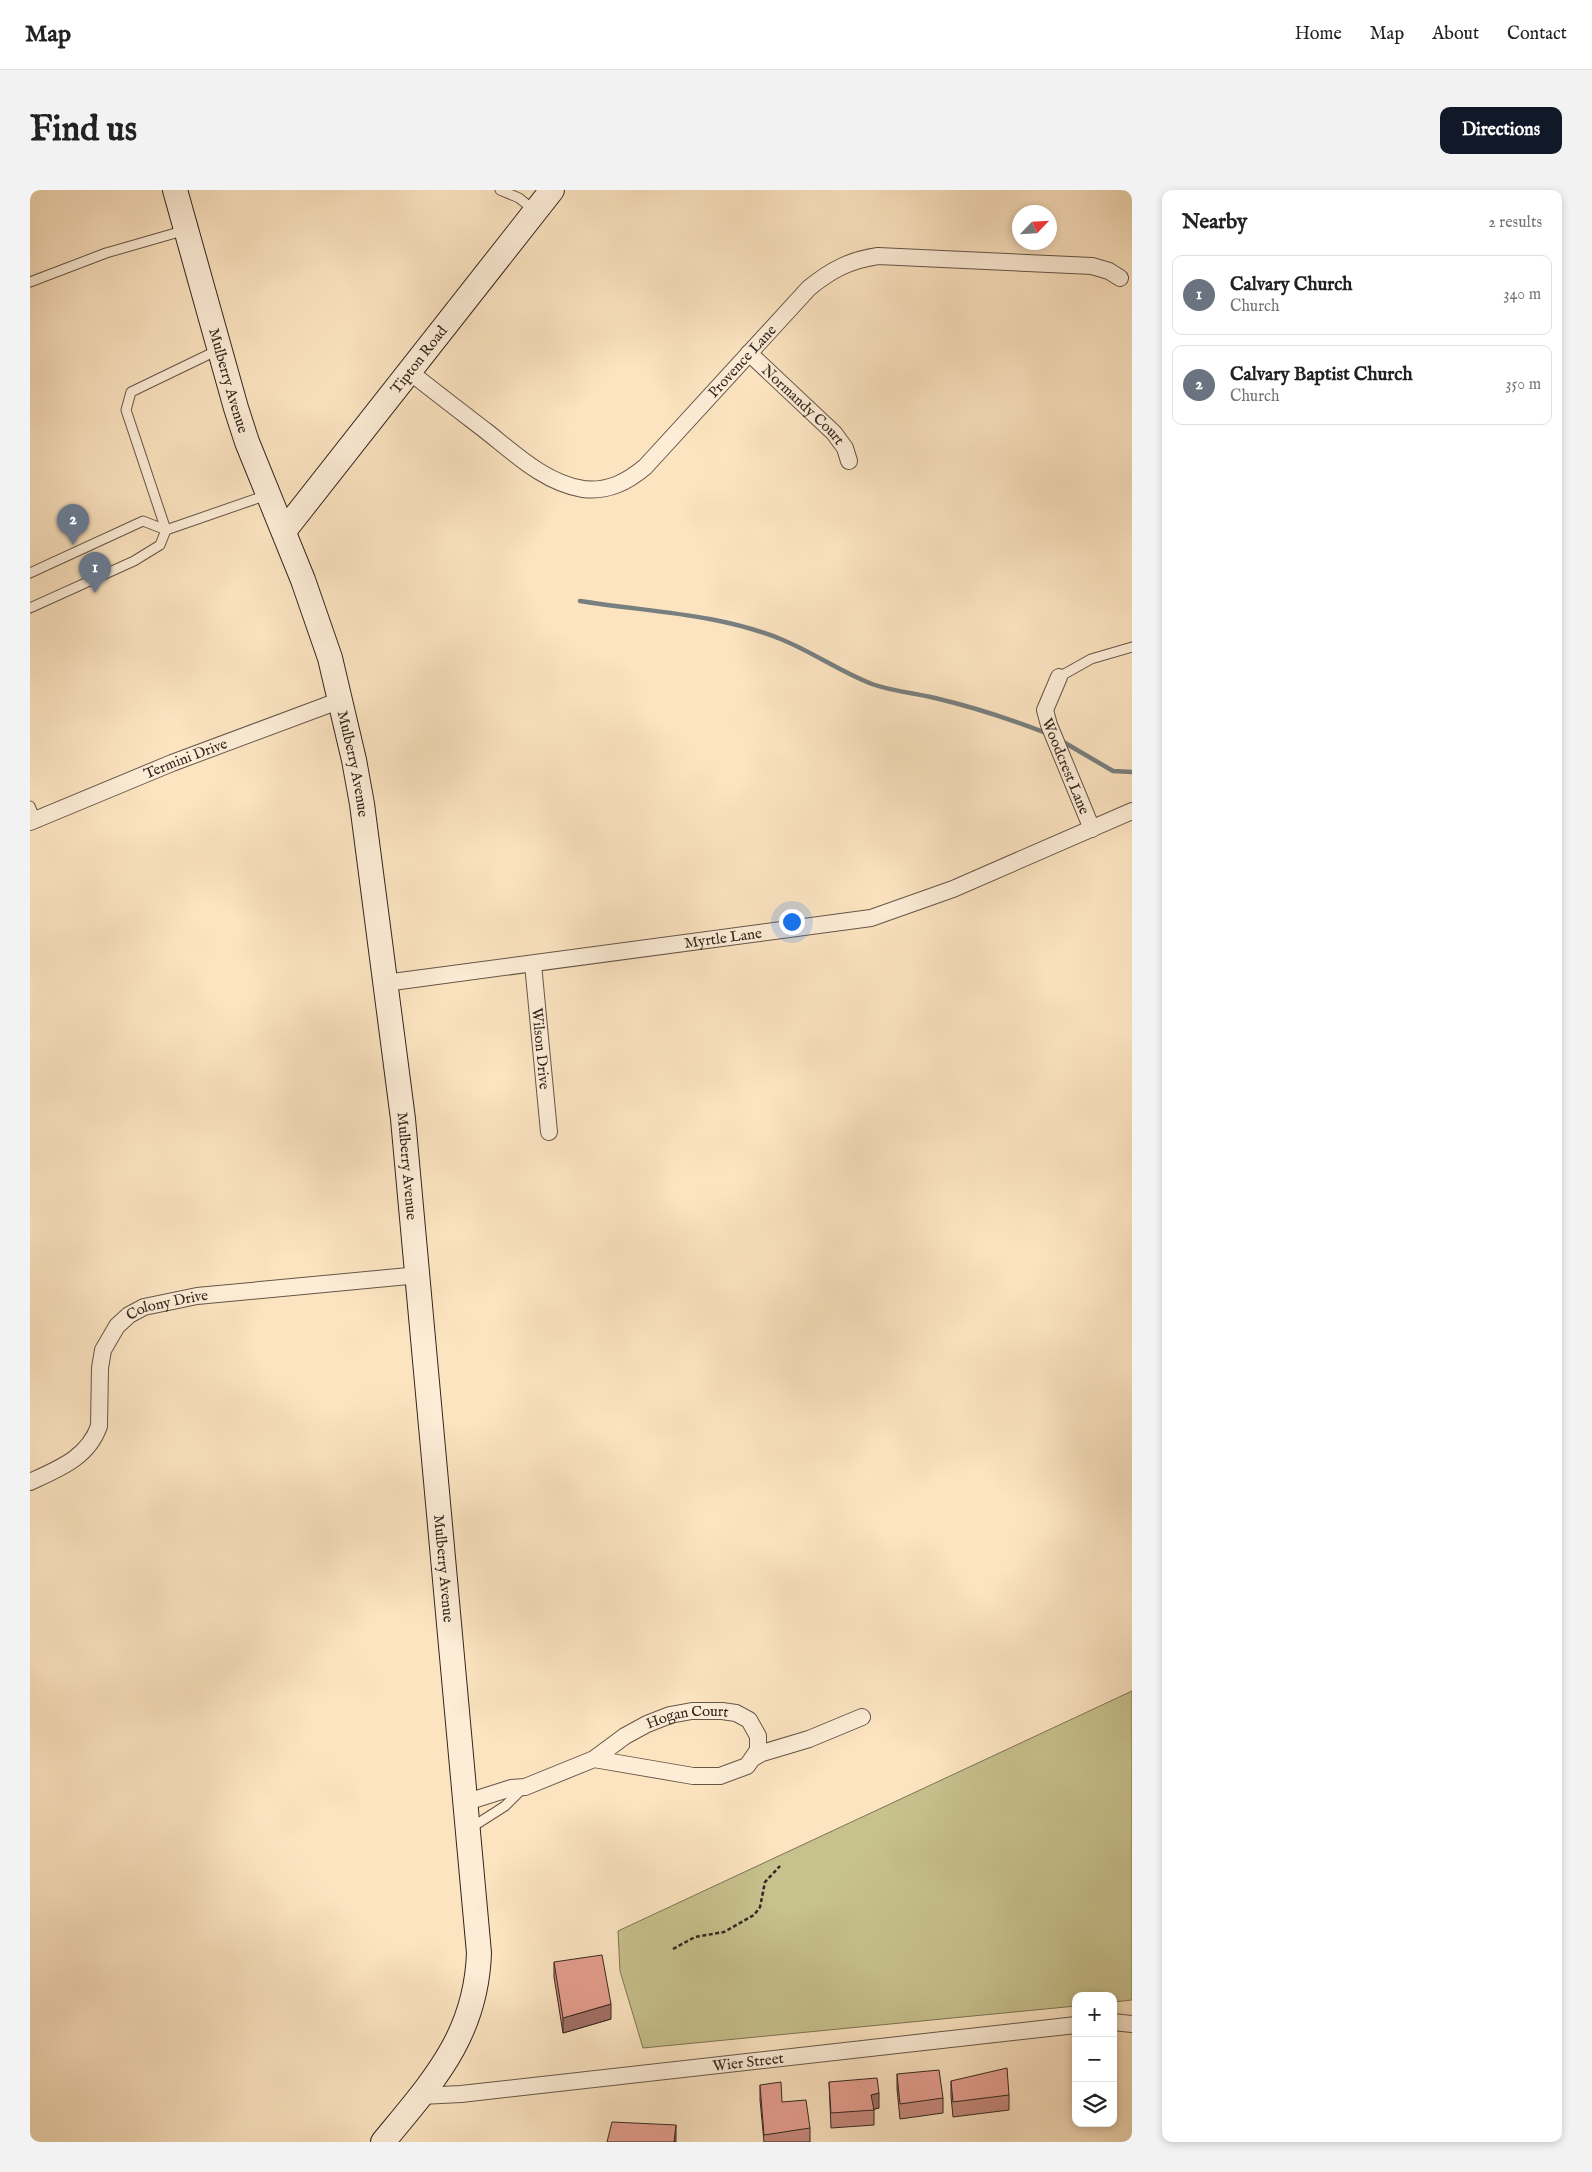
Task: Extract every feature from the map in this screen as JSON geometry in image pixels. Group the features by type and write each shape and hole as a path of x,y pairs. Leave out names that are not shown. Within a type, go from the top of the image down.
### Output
{"main road":[{"name":"Mulberry Avenue","path":"175,190 247,442 284,531 330,658 341,700 362,804 403,1119 467,1802 479,1953 475,1997 459,2040 421,2096 383,2142"},
{"name":"Tipton Road","path":"284,531 552,190"}],"street":[{"name":"Provence Lane","path":"410,372 529,465 566,484 582,489 599,490 617,486 645,467 809,288 834,270 857,259 878,256 1092,266 1109,271 1120,278"},
{"name":"Normandy Court","path":"749,354 834,433 845,448 849,461"},
{"name":"Woodcrest Lane","path":"1059,677 1045,710 1048,725 1092,829"},
{"name":"Termini Drive","path":"32,816 341,700"},
{"name":"Myrtle Lane","path":"385,983 871,918 953,889 1132,812"},
{"name":"Wilson Drive","path":"533,964 549,1132"},
{"name":"Colony Drive","path":"30,1482 79,1456 96,1436 99,1426 100,1368 103,1350 109,1337 129,1315 144,1307 197,1296 418,1275"},
{"name":"Hogan Court","path":"467,1802 510,1788 524,1787 594,1759 625,1736 647,1724 670,1715 692,1710 722,1710 736,1713 749,1720 758,1736 758,1750 755,1757"},
{"path":"594,1759 706,1777 734,1772 746,1766 762,1753 809,1739 862,1717"},
{"path":"1117,2022 1132,2024"},
{"name":"Wier Street","path":"421,2096 461,2094 1072,2025"}],"lane":[{"path":"500,190 519,198 535,211"},
{"path":"30,282 106,253 186,230"},
{"path":"30,608 134,561 160,545 166,530 126,410 131,392 220,349"},
{"path":"30,572 143,522 166,530 269,494"},
{"path":"1059,677 1091,659 1132,647"},
{"name":"Hogan Court","path":"469,1829 505,1806 524,1787"}],"path":[{"path":"673,1949 694,1937 724,1932 758,1911 764,1882 780,1866"}],"shaded area":[{"path":"1132,1691 1132,2000 1117,2002 1117,1992 1072,1992 1072,2006 643,2048 620,1971 618,1931"}],"building":[{"path":"602,1955 611,2004 563,2018 554,1962"},
{"path":"1007,2068 1009,2095 953,2102 951,2081"},
{"path":"939,2070 943,2098 900,2104 897,2074"},
{"path":"877,2078 879,2093 871,2095 874,2110 831,2113 829,2082"},
{"path":"781,2082 782,2102 806,2100 810,2128 764,2135 760,2085"},
{"path":"612,2122 676,2125 674,2142 607,2142"}],"waterway":[{"path":"580,601 683,614 758,631 794,645 872,684 963,705 1046,733"},
{"path":"1060,740 1113,771 1132,772"}],"place":[{"name":"Calvary Baptist Church","path":"73,545"},
{"name":"Calvary Church","path":"95,593"}]}
